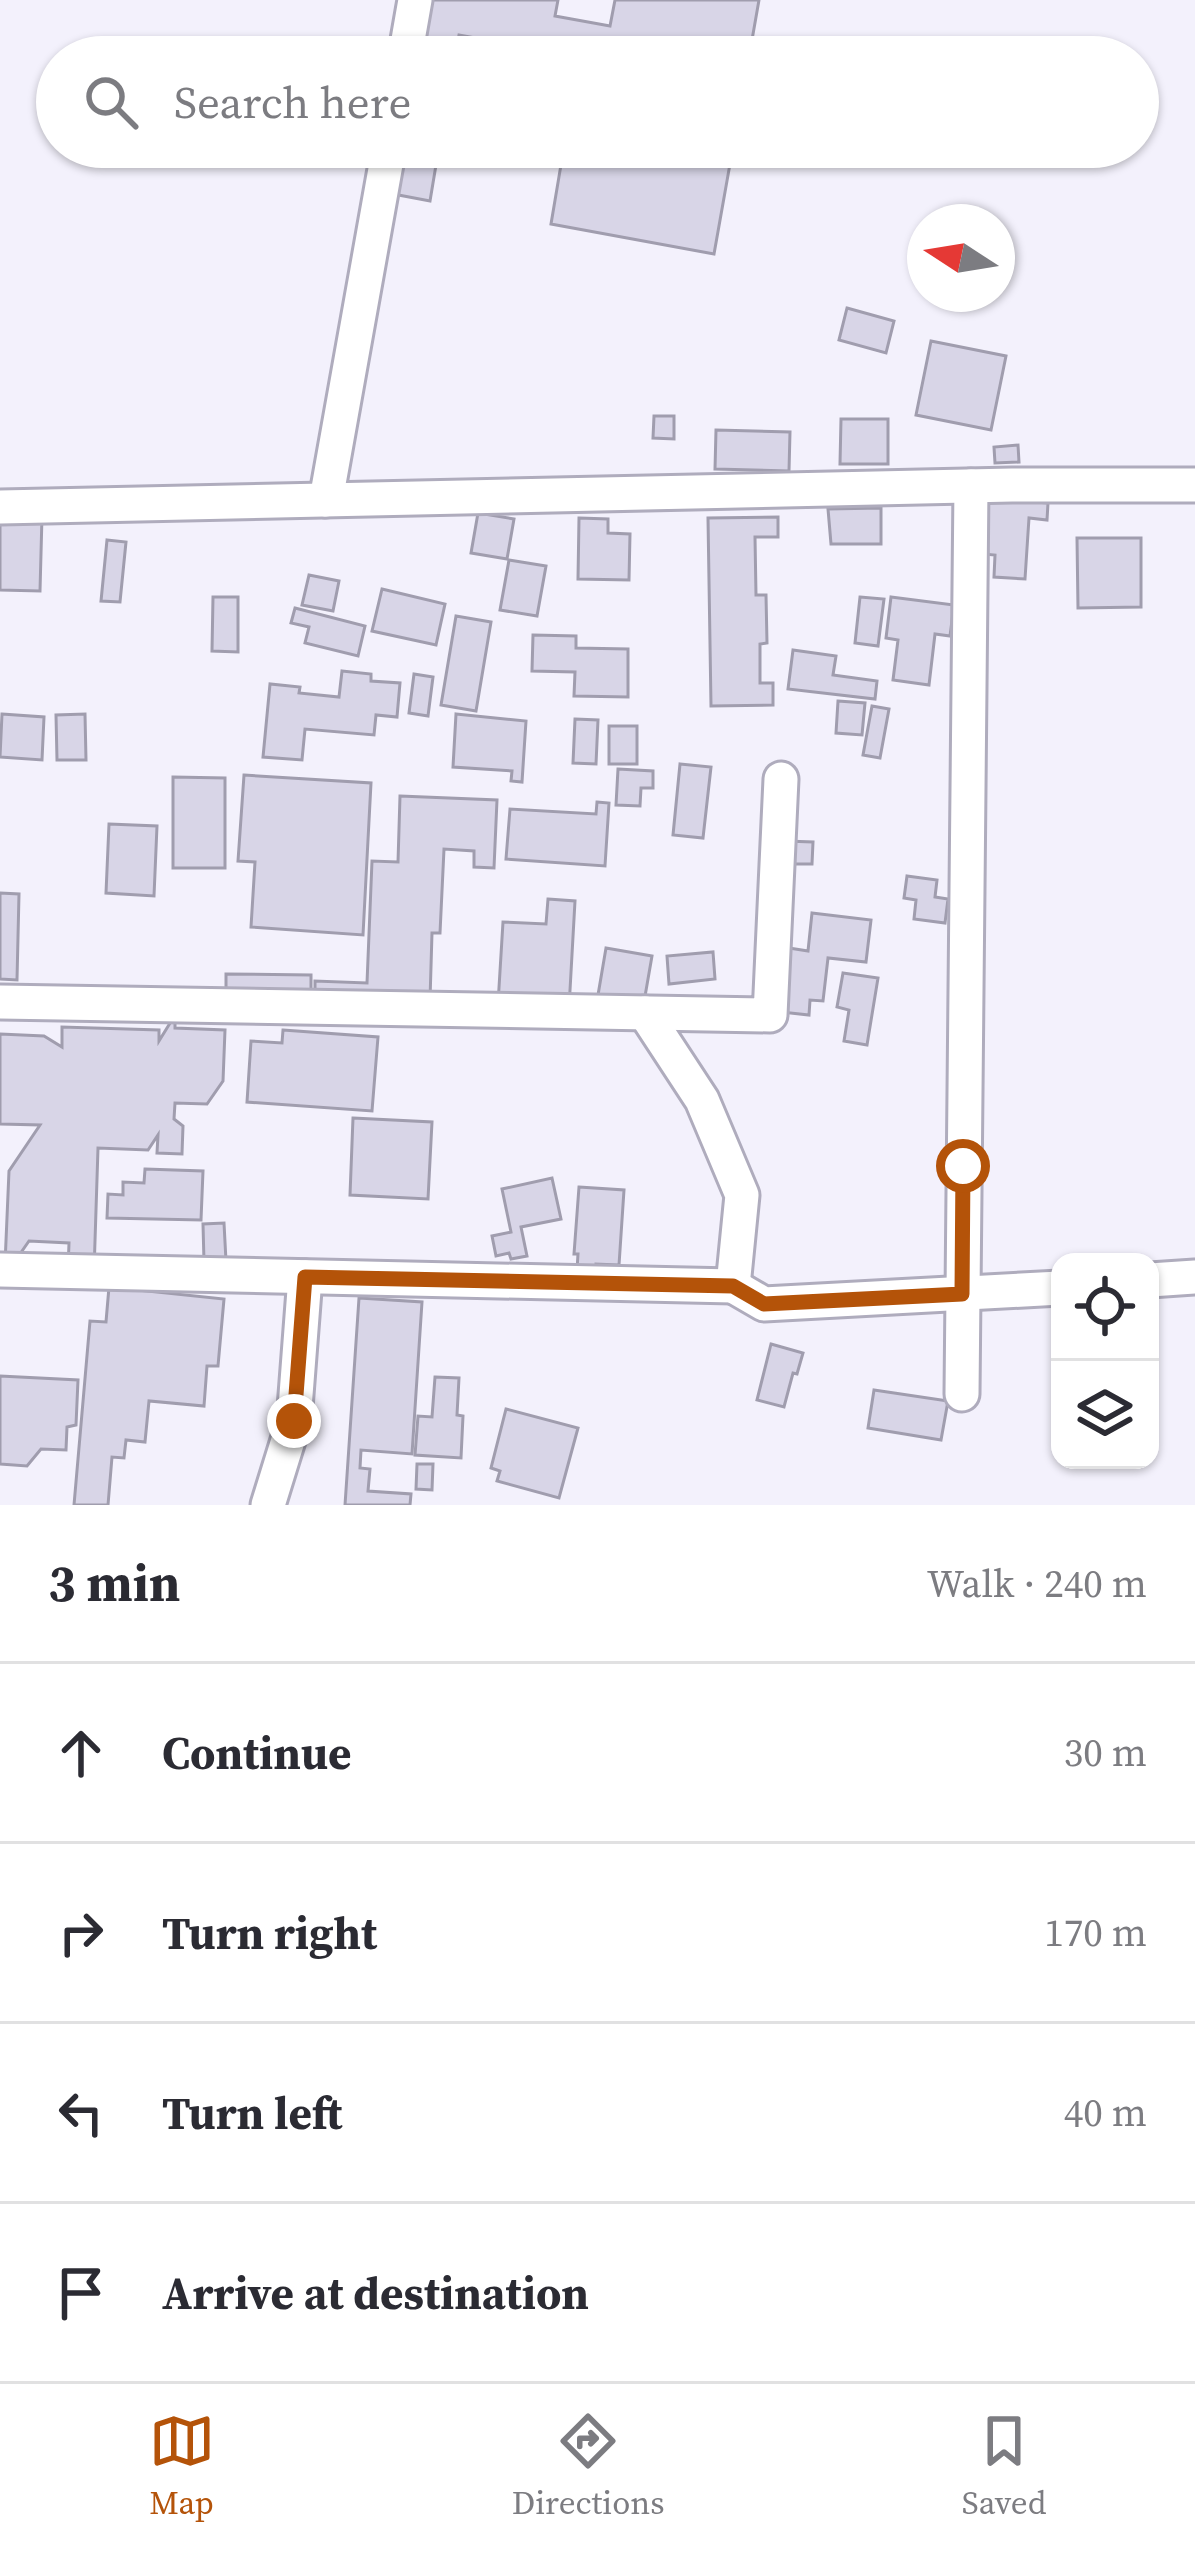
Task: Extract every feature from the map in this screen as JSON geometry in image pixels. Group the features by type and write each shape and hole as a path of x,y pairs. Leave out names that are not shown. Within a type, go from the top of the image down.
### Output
{"street":[{"path":"409,36 415,0"},
{"path":"326,500 384,168"},
{"path":"0,507 1195,485"},
{"path":"962,1394 970,486"},
{"path":"0,1001 770,1015 781,779"},
{"path":"645,1013 702,1100 742,1195 733,1286"},
{"path":"0,1270 733,1286 764,1304 1051,1289"},
{"path":"268,1505 294,1421 305,1277"},
{"path":"1159,1279 1195,1277"}],"building":[{"path":"423,0 558,0 555,16 610,26 615,0 759,0 753,36 417,36"},
{"path":"393,168 436,168 430,201 388,193"},
{"path":"560,168 729,168 714,254 551,224"},
{"path":"847,308 894,321 886,353 839,340"},
{"path":"931,341 1006,356 991,430 916,415"},
{"path":"654,416 674,416 674,439 653,438"},
{"path":"841,419 888,419 888,464 840,464"},
{"path":"716,430 790,432 789,471 715,469"},
{"path":"1018,445 1019,462 995,463 994,447"},
{"path":"987,498 1048,503 1047,520 1029,518 1025,579 994,577 995,555 983,554"},
{"path":"881,508 881,544 831,544 828,509"},
{"path":"478,513 514,519 507,559 471,553"},
{"path":"0,515 42,516 40,591 0,590"},
{"path":"778,517 778,537 755,537 756,595 766,595 767,643 760,644 760,683 773,683 773,705 711,706 708,518"},
{"path":"579,518 608,519 608,533 630,534 629,580 578,579"},
{"path":"1077,538 1141,538 1141,607 1078,608"},
{"path":"107,540 126,542 120,602 101,601"},
{"path":"509,560 546,566 537,616 500,610"},
{"path":"309,575 339,581 333,611 302,605"},
{"path":"382,589 445,604 436,645 372,631"},
{"path":"213,597 238,597 238,652 212,651"},
{"path":"860,597 884,599 878,646 855,643"},
{"path":"891,597 954,605 950,636 935,634 929,685 893,680 898,640 886,638"},
{"path":"295,608 365,626 358,656 305,643 309,627 291,623"},
{"path":"456,616 491,622 476,711 441,705"},
{"path":"533,635 576,636 576,648 628,649 628,697 574,696 575,672 532,671"},
{"path":"793,650 836,656 833,675 877,681 875,699 788,689"},
{"path":"342,671 371,674 371,681 400,683 397,717 376,715 374,735 305,729 302,760 263,757 270,684 339,697"},
{"path":"414,674 433,677 428,716 409,713"},
{"path":"838,701 865,703 862,735 836,733"},
{"path":"872,706 889,709 880,758 863,755"},
{"path":"2,714 44,717 42,760 0,757"},
{"path":"85,714 86,760 57,760 56,715"},
{"path":"456,714 526,721 522,782 511,781 512,771 453,767"},
{"path":"575,719 598,720 596,764 573,763"},
{"path":"609,726 637,726 637,764 609,764"},
{"path":"680,764 711,767 703,838 673,835"},
{"path":"618,769 653,771 653,788 641,788 640,806 616,805"},
{"path":"244,775 371,783 363,935 251,927 255,862 238,861"},
{"path":"173,777 225,778 225,868 173,868"},
{"path":"400,796 497,800 494,868 474,867 474,851 444,849 440,933 432,933 430,1000 315,995 315,981 367,983 372,861 398,862"},
{"path":"597,802 609,803 605,866 506,859 510,809 596,814"},
{"path":"109,824 157,826 154,896 106,893"},
{"path":"785,841 813,842 812,864 784,864"},
{"path":"907,876 937,880 935,897 948,899 945,923 914,919 916,900 904,898"},
{"path":"0,893 19,894 17,980 0,979"},
{"path":"548,899 575,901 569,1008 498,1004 503,922 546,924"},
{"path":"812,913 871,920 866,962 828,958 823,1001 810,1000 809,1015 781,1012 789,948 808,951"},
{"path":"606,948 652,956 644,1002 598,995"},
{"path":"713,952 715,979 669,984 667,956"},
{"path":"843,973 878,978 867,1045 844,1041 849,1010 837,1007"},
{"path":"226,974 311,975 311,1000 226,999"},
{"path":"175,1015 175,1028 225,1030 223,1081 207,1104 175,1103 174,1119 183,1126 182,1154 157,1153 158,1135 148,1150 98,1148 94,1272 68,1270 69,1243 29,1241 13,1264 5,1264 9,1171 40,1125 0,1124 0,1034 44,1036 62,1047 62,1027 159,1030 159,1041"},
{"path":"283,1030 378,1037 372,1111 247,1102 251,1041 282,1043"},
{"path":"353,1118 432,1122 428,1199 350,1195"},
{"path":"145,1169 203,1171 201,1220 107,1218 108,1194 123,1195 123,1182 144,1183"},
{"path":"552,1178 561,1219 521,1227 527,1256 496,1256 492,1236 511,1232 502,1189"},
{"path":"579,1187 624,1190 619,1265 596,1264 596,1271 577,1270"},
{"path":"224,1223 226,1261 204,1262 203,1224"},
{"path":"109,1287 224,1299 218,1366 207,1366 204,1406 149,1401 145,1442 126,1440 124,1458 112,1457 108,1505 74,1505 90,1321 106,1322"},
{"path":"359,1298 422,1302 412,1454 361,1450 360,1468 370,1469 368,1491 411,1494 410,1505 345,1505"},
{"path":"771,1344 803,1353 784,1407 757,1400"},
{"path":"0,1376 78,1380 76,1425 67,1427 66,1450 41,1449 27,1466 0,1464"},
{"path":"435,1377 459,1378 461,1458 415,1455 418,1416 432,1417"},
{"path":"874,1390 948,1401 941,1440 868,1428"},
{"path":"506,1409 578,1428 559,1498 497,1481 500,1471 491,1468"},
{"path":"417,1464 433,1464 432,1490 416,1489"}],"route":[{"path":"294,1421 305,1277 733,1286 764,1304 962,1294 963,1166"}]}
